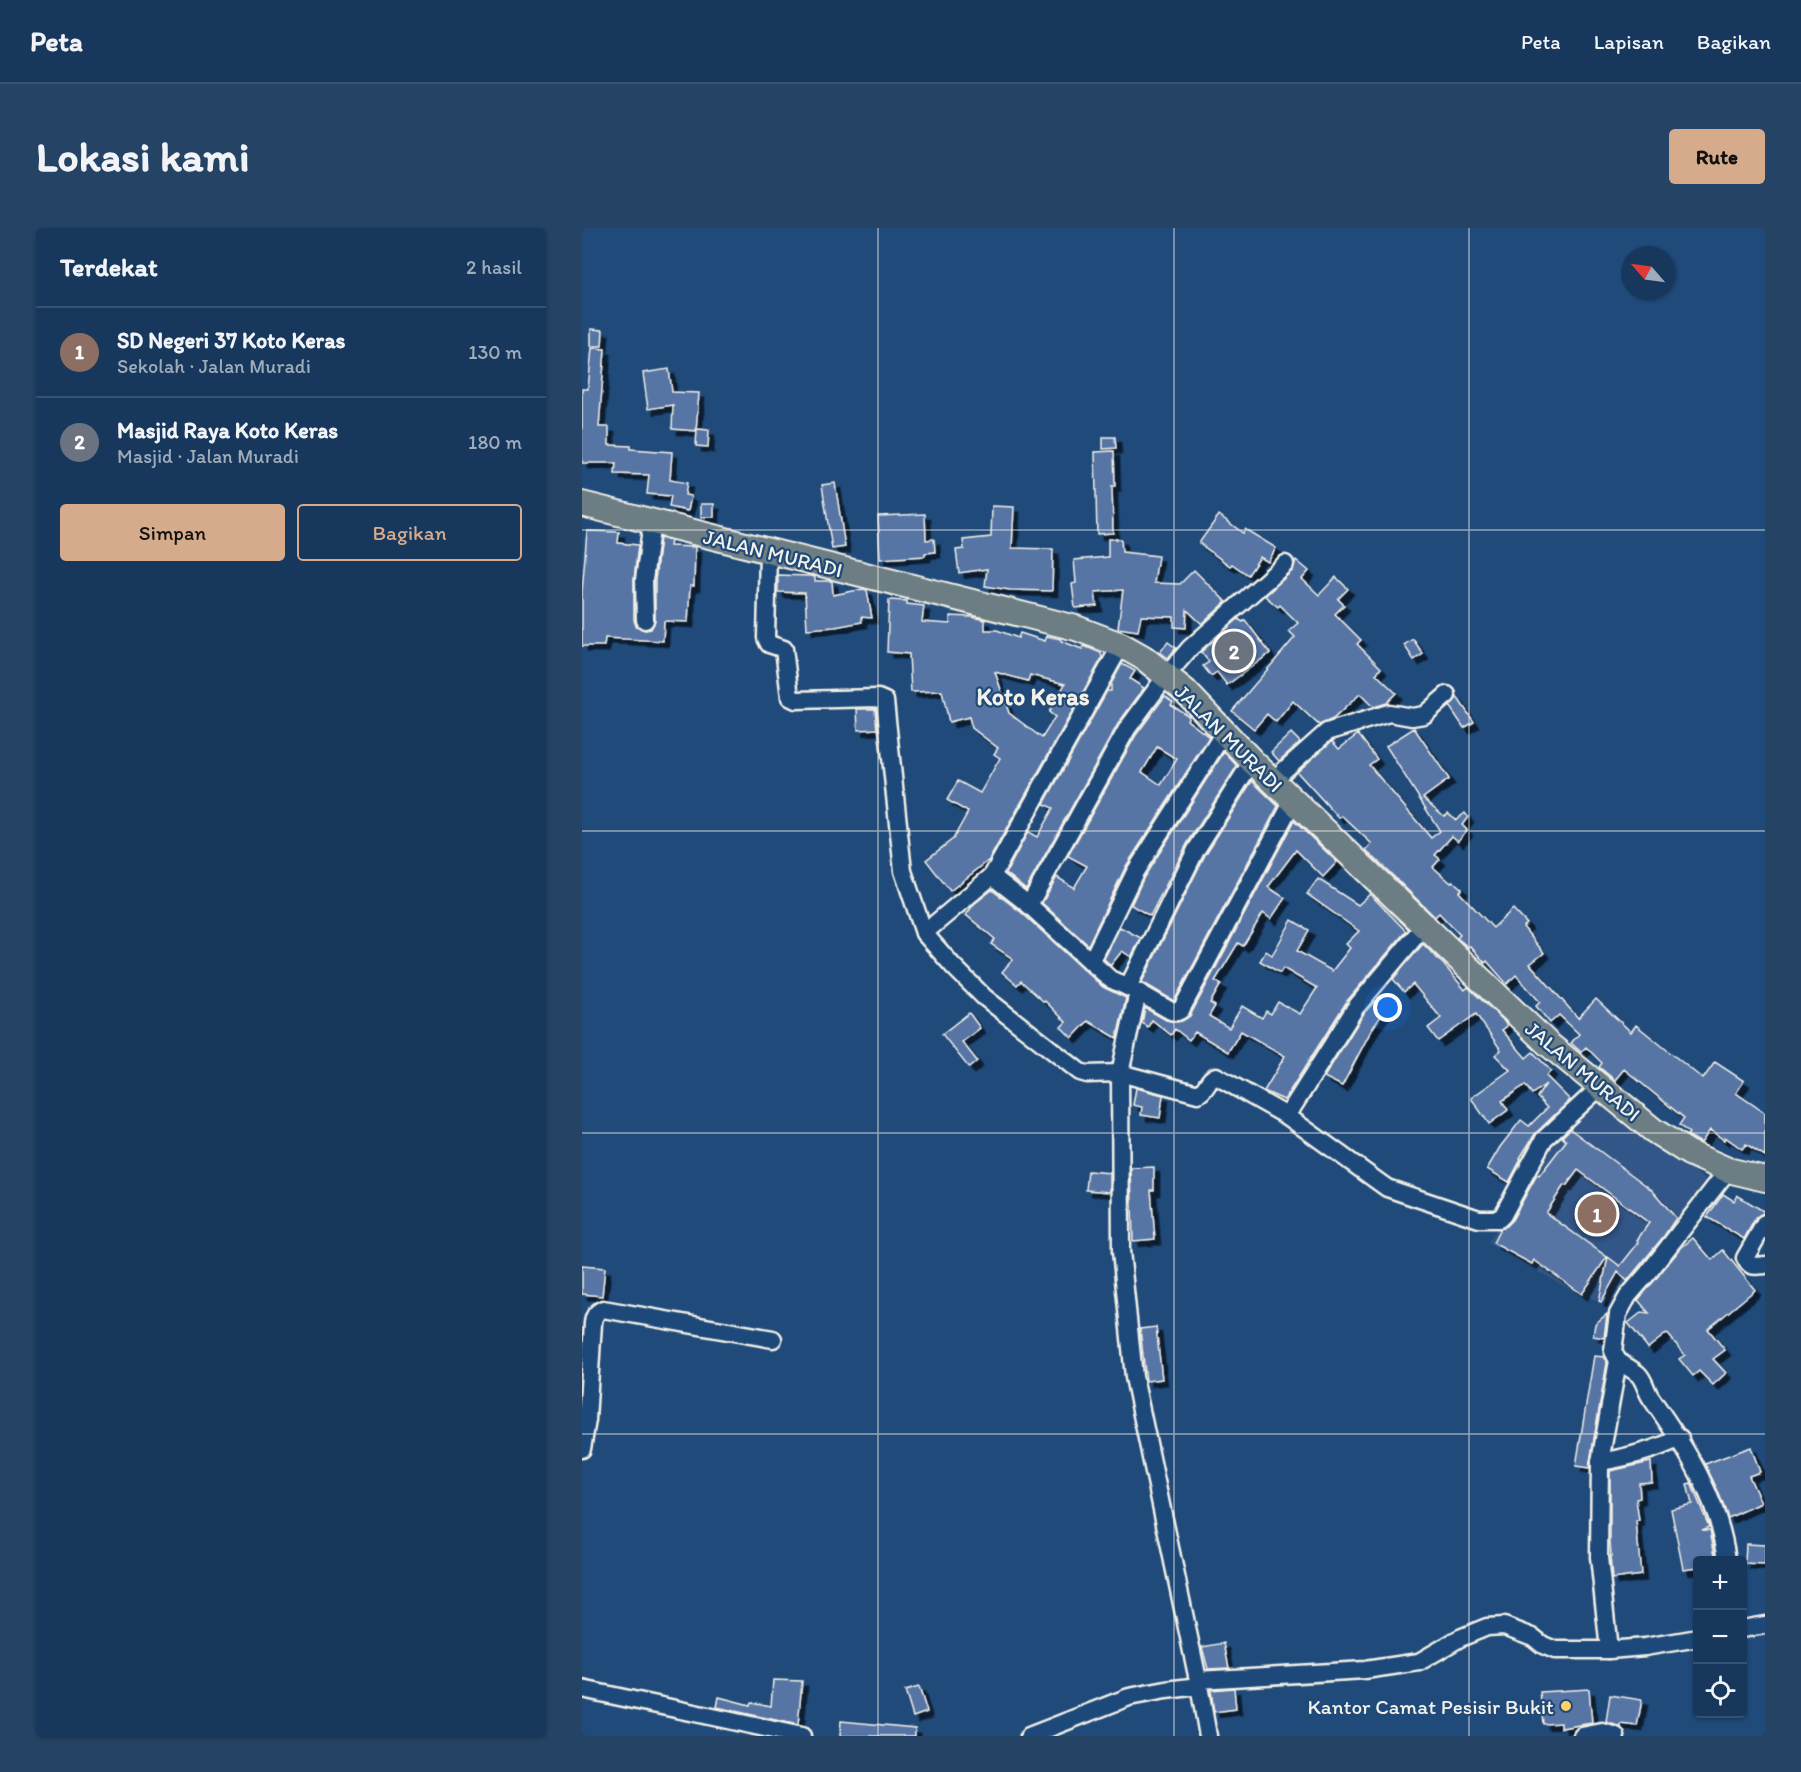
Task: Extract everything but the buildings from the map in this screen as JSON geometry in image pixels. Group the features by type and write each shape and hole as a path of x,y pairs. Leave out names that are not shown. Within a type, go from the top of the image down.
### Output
{"highway":[{"name":"JALAN MURADI","path":"582,504 1076,628 1121,645 1144,658 1200,705 1272,781 1546,1043 1653,1130 1689,1154 1728,1170 1765,1179"}],"street":[{"path":"645,620 644,580 652,522"},
{"path":"768,552 766,638 769,644 784,649 790,697 796,700 878,698 885,701 903,871 924,933 984,996 1080,1072 1120,1073 1198,1094 1204,1091 1212,1077 1216,1076 1287,1116 1387,1188 1479,1219 1498,1219 1503,1215 1544,1139 1600,1087"},
{"path":"1029,905 1127,729 1166,676 1190,648 1285,564"},
{"path":"924,933 992,876 1121,645"},
{"path":"1272,781 1327,732 1389,713 1412,717 1424,715 1447,695"},
{"path":"1091,962 1136,872 1225,731"},
{"path":"1208,1736 1199,1683 1134,1377 1121,1251 1120,1073 1133,990 1196,850 1252,761"},
{"path":"992,876 1029,905 1110,979 1177,1012 1293,801"},
{"path":"1287,1116 1356,1006 1424,926"},
{"path":"1609,1650 1599,1557 1600,1462 1618,1362 1613,1351 1618,1314 1628,1296 1728,1170"},
{"path":"1765,1222 1745,1258 1749,1265 1765,1265"},
{"path":"582,1449 587,1420 593,1323 598,1311 603,1309 772,1339"},
{"path":"1618,1362 1640,1375 1647,1393 1680,1438 1701,1475 1724,1538 1726,1556"},
{"path":"1600,1462 1635,1456 1658,1449 1680,1438"},
{"path":"1747,1628 1765,1624"},
{"path":"1029,1736 1130,1697 1227,1677 1274,1677 1365,1670 1419,1662 1460,1638 1486,1627 1504,1626 1533,1637 1543,1646 1555,1650 1609,1650 1693,1639"},
{"path":"582,1689 802,1736"},
{"path":"1582,1736 1602,1732 1616,1736"}],"shaded area":[{"path":"1592,1100 1712,1184 1619,1304 1583,1297 1488,1243 1548,1140"}],"place":[{"name":"Masjid Raya Koto Keras","path":"1234,651"},
{"name":"SD Negeri 37 Koto Keras","path":"1597,1214"},
{"name":"Kantor Camat Pesisir Bukit","path":"1566,1706"}],"district":[{"name":"Koto Keras","path":"1033,696"}]}
